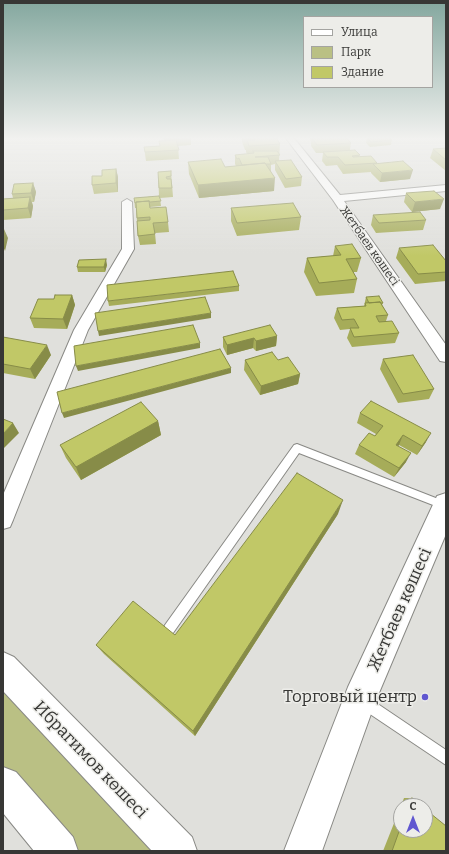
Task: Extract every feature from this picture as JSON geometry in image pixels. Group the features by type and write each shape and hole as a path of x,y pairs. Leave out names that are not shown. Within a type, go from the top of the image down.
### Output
{"street":[{"name":"Жетбаев көшесі","path":"320,177 446,357"},
{"path":"336,198 446,188"},
{"path":"3,520 81,330 128,249 127,202"},
{"name":"Жетбаев көшесі","path":"303,851 360,699 445,505"},
{"name":"Ибрагимов көшесі","path":"3,668 178,851"},
{"path":"6,796 59,851"}],"lane":[{"path":"170,629 297,448 445,505"},
{"path":"360,699 446,758"}],"green space":[{"path":"3,687 158,851 69,851 3,772"}],"building":[{"path":"92,177 116,177 116,183 92,185"},
{"path":"158,177 167,177 167,179 171,179 172,188 159,188"},
{"path":"194,177 275,178 198,185"},
{"path":"285,177 302,177 286,179"},
{"path":"33,183 31,193 12,194 14,184"},
{"path":"434,191 444,199 415,202 406,193"},
{"path":"159,196 161,201 135,203 134,198"},
{"path":"30,197 28,208 3,210 3,199"},
{"path":"149,201 150,208 166,207 168,222 153,223 155,234 138,236 137,221 150,220 150,217 137,218 136,202"},
{"path":"293,203 301,217 237,223 231,208"},
{"path":"420,212 426,220 379,223 373,215"},
{"path":"352,244 361,258 346,259 357,279 319,283 307,258 341,255 335,246"},
{"path":"433,245 446,261 446,272 418,274 399,248"},
{"path":"106,259 104,267 77,267 79,260"},
{"path":"233,271 239,286 108,301 107,285"},
{"path":"55,295 72,295 63,319 30,318 38,299 54,299"},
{"path":"379,296 383,303 369,303 366,297"},
{"path":"205,297 211,313 98,331 95,313"},
{"path":"380,302 388,315 376,316 379,322 392,321 399,333 354,337 350,328 359,328 354,319 342,320 337,308 366,306 365,303"},
{"path":"193,325 200,343 76,366 74,346"},
{"path":"270,325 277,336 256,341 254,338 227,345 223,337"},
{"path":"3,337 47,345 30,369 3,364"},
{"path":"220,349 231,368 62,413 57,392"},
{"path":"272,352 278,360 288,357 300,374 261,386 245,360"},
{"path":"413,355 434,389 403,394 383,359"},
{"path":"371,401 431,433 422,446 403,435 396,445 411,453 399,468 359,445 369,433 375,436 383,426 360,413"},
{"path":"141,402 158,421 76,467 60,445"},
{"path":"3,419 13,423 3,434"},
{"path":"297,473 343,500 193,731 96,645 133,601 175,635"},
{"path":"433,815 446,826 446,851 392,851 397,838 433,838"}],"place":[{"name":"Торговый центр","path":"425,697"}]}
